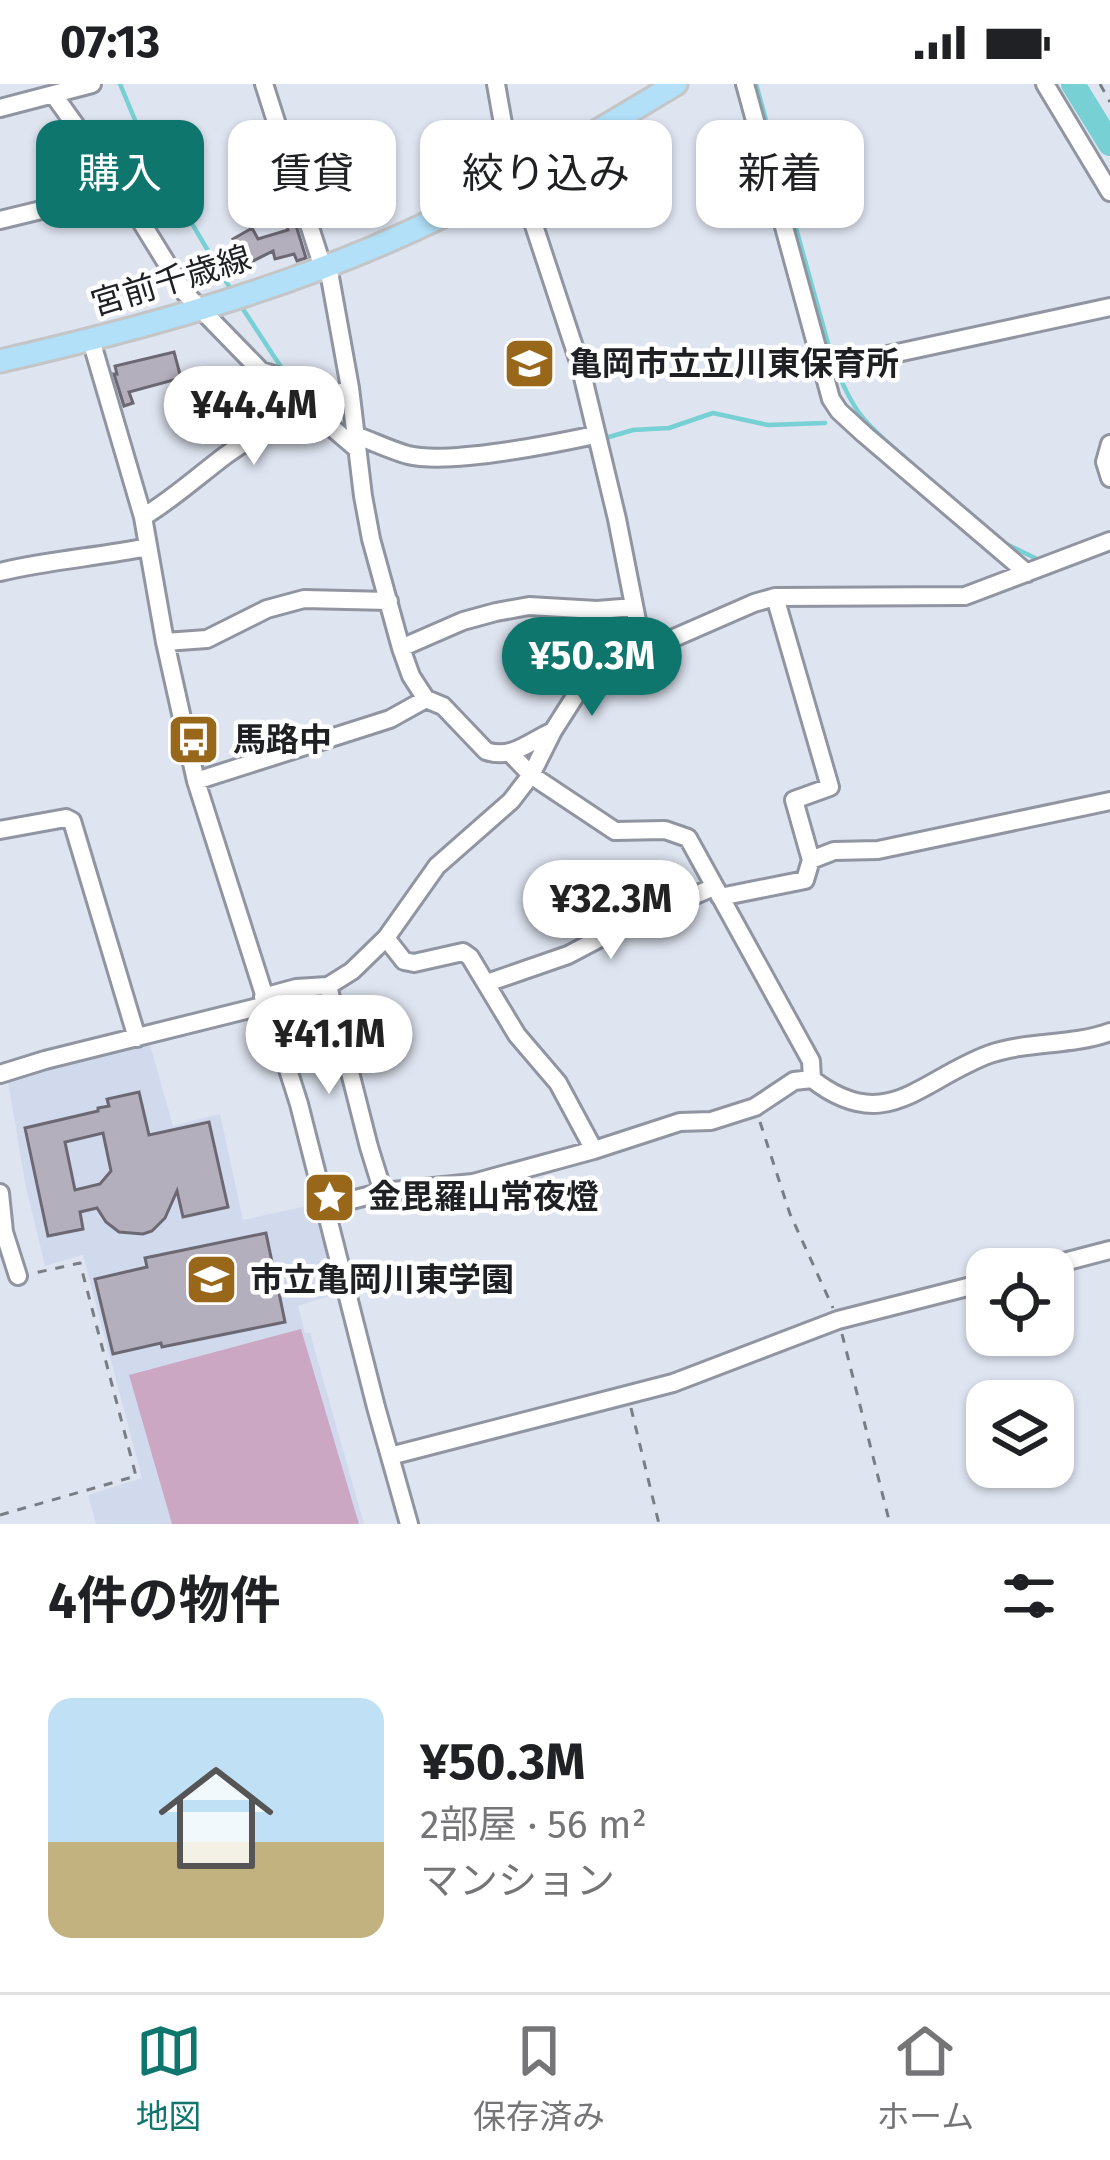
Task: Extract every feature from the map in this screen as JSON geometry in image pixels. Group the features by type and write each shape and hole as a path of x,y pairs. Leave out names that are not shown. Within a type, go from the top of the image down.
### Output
{"main road":[{"name":"宮前千歳線","path":"615,120 676,84"},
{"name":"宮前千歳線","path":"0,362 200,308 325,267 420,226"}],"street":[{"path":"0,108 92,84"},
{"path":"263,84 325,267 350,388 371,539 411,676 426,699 443,706 486,751 496,755 512,754 554,731"},
{"path":"496,84 504,120"},
{"path":"745,84 831,399 838,411 1027,573"},
{"path":"1045,84 1110,192"},
{"path":"53,94 71,120"},
{"path":"0,220 36,211"},
{"path":"144,228 185,293 261,371 280,377 309,409 356,442 411,456 450,457 596,435"},
{"path":"533,228 580,365 643,652"},
{"path":"820,361 874,358 1110,307"},
{"path":"91,340 143,517 196,781 299,1104 409,1524"},
{"path":"143,517 228,454 350,388"},
{"path":"1110,444 1105,462 1110,478"},
{"path":"0,1074 137,1038 296,988 328,986 352,971 386,938 437,866 511,801 581,687 605,668 775,597 965,596 1110,541"},
{"path":"0,572 148,547"},
{"path":"487,983 568,955 625,926 717,892 805,880 811,860 794,800 830,787 775,597"},
{"path":"165,642 207,639 267,609 304,598 389,601"},
{"path":"401,648 463,621 529,606 634,607"},
{"path":"196,781 390,719 426,699"},
{"path":"512,754 531,775 615,831 665,830 688,838 812,1061 812,1079"},
{"path":"811,860 834,851 878,850 1110,801"},
{"path":"0,830 66,818 72,821 137,1038"},
{"path":"386,938 404,961 463,952 470,957 517,1034 558,1083 594,1150"},
{"path":"328,986 383,1192"},
{"path":"324,1207 383,1192 473,1183 680,1122 711,1121 755,1107 794,1081 812,1079 854,1104 879,1104 914,1093 992,1053 1108,1035"},
{"path":"0,1192 4,1232 18,1276"},
{"path":"1074,1259 1110,1250"},
{"path":"390,1456 673,1383 838,1320 966,1287"}],"path":[{"path":"1100,84 1110,102"},
{"path":"0,1515 136,1476 80,1263 18,1276"},
{"path":"628,1395 659,1524"}],"shaded area":[{"name":"市立亀岡川東学園","path":"149,1041 173,1126 220,1114 243,1220 315,1204 336,1294 298,1306 305,1333 310,1333 364,1524 96,1524 88,1495 142,1478 83,1255 45,1266 8,1081"},
{"path":"301,1329 359,1524 172,1524 129,1375"}],"building":[{"path":"252,228 258,239 297,228 306,258 297,261 294,254 275,259 273,251 229,273 217,255"},
{"path":"174,352 181,378 129,392 133,403 124,406 115,366"},
{"path":"139,1092 149,1135 209,1122 228,1207 183,1217 177,1191 165,1218 152,1231 119,1232 97,1208 80,1212 83,1229 48,1236 25,1128 98,1111 109,1106 107,1099","holes":["103,1133 111,1171 100,1184 75,1190 65,1142"]},
{"path":"266,1233 272,1262 259,1265 264,1291 278,1288 285,1322 113,1354 95,1279 147,1267 145,1258"}],"waterway":[{"path":"120,84 145,144 230,288"},
{"path":"756,84 829,347"},
{"path":"1073,84 1110,144"},
{"path":"241,306 283,370"},
{"path":"836,368 862,417 903,456"},
{"path":"602,439 633,430 669,428 713,413 768,425 825,423"},
{"path":"1002,542 1035,558"}],"place":[{"name":"亀岡市立立川東保育所","path":"530,364"},
{"name":"馬路中","path":"194,740"},
{"name":"金毘羅山常夜燈","path":"329,1197"},
{"name":"市立亀岡川東学園","path":"211,1280"}]}
